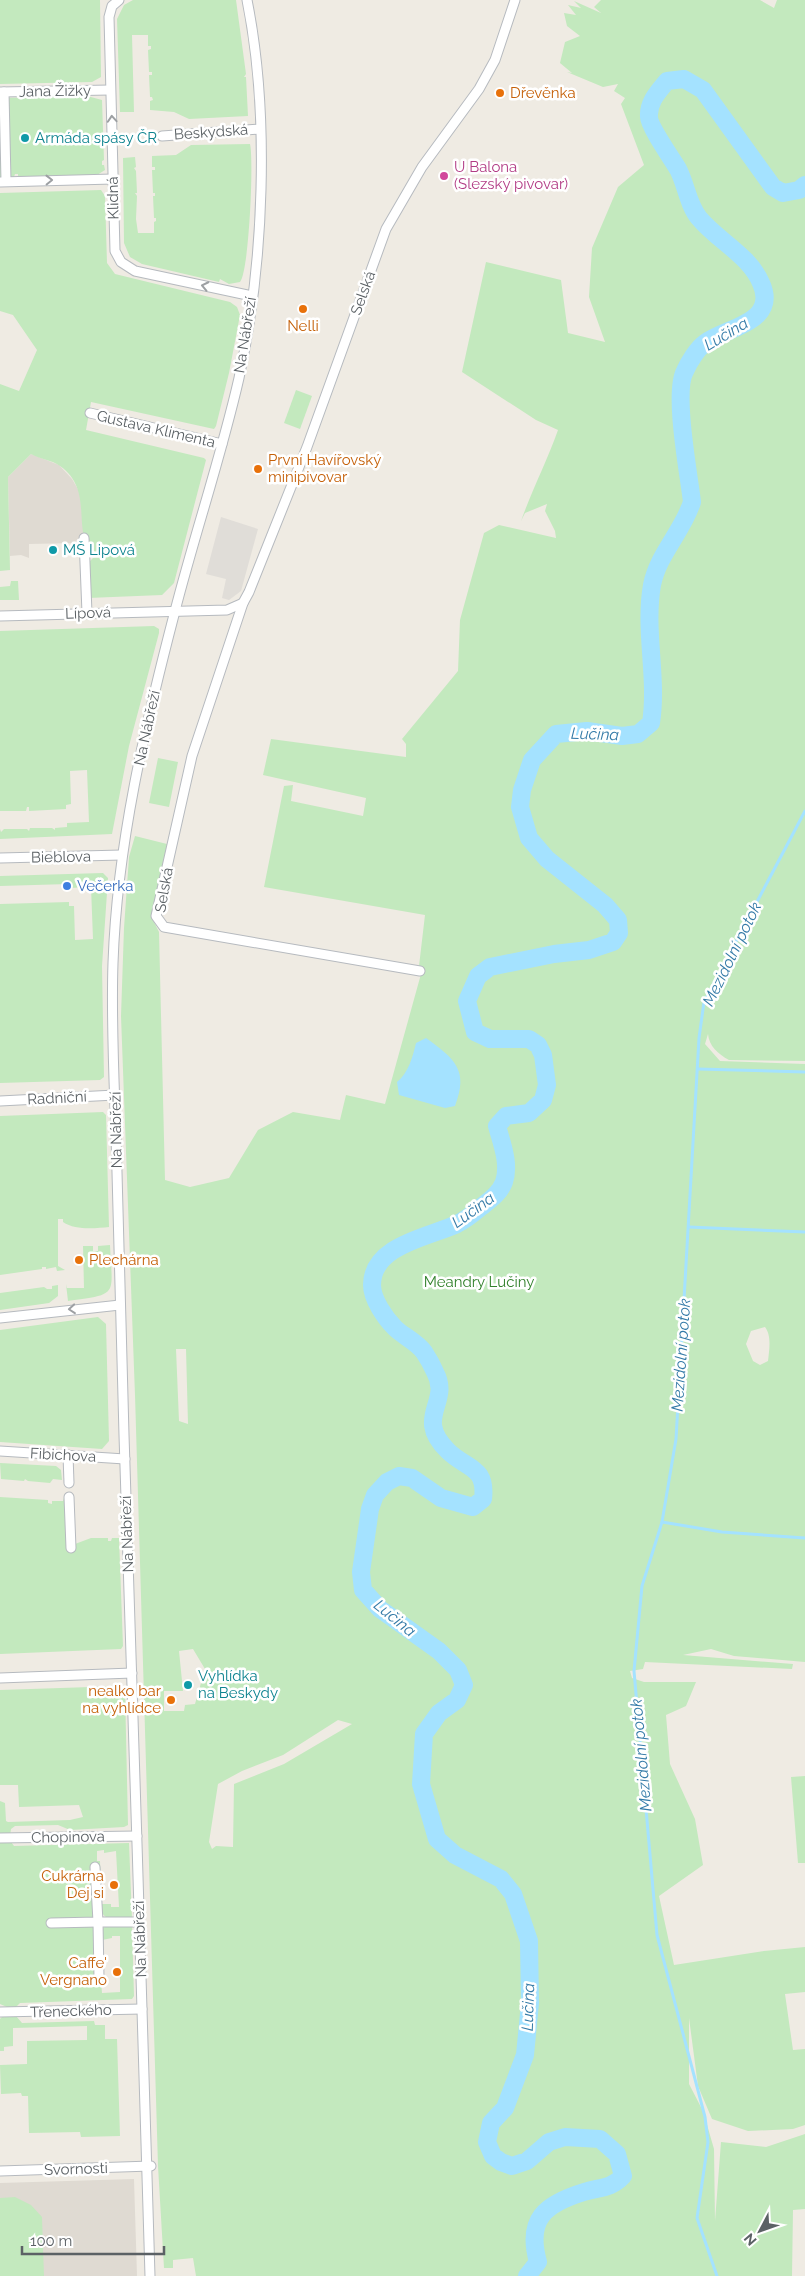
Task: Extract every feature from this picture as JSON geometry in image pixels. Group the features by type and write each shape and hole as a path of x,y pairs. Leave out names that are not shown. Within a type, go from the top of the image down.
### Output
{"street":[{"name":"Klidná","path":"118,0 112,6 109,17 115,251 121,262 135,271 252,296"},
{"name":"Na Nábřeží","path":"150,2276 149,2166 142,2009 120,1305 113,962 122,855 145,732 175,610 222,444 240,372 252,296 260,217 260,129 257,60 247,0"},
{"name":"Selská","path":"420,971 164,927 156,916 192,756 243,603 307,447 386,229 422,167 479,89 495,60 515,0"},
{"name":"Jana Žižky","path":"2,92 110,90"},
{"path":"2,92 3,181 113,178"},
{"name":"Beskydská","path":"162,136 260,129"},
{"name":"Gustava Klimenta","path":"90,413 222,444"},
{"path":"84,538 87,613"},
{"path":"175,610 227,610 243,603"},
{"name":"Lípová","path":"0,616 175,610"},
{"name":"Bieblova","path":"0,858 122,855"},
{"name":"Radniční","path":"0,1100 115,1095"},
{"path":"0,1318 120,1305"},
{"name":"Fibichova","path":"0,1451 125,1459"},
{"path":"68,1455 69,1483"},
{"path":"69,1497 71,1548"},
{"path":"0,1678 132,1673"},
{"name":"Chopinova","path":"0,1838 137,1836"},
{"path":"95,1867 99,1978"},
{"path":"51,1923 140,1922"},
{"name":"Třeneckého","path":"0,2012 142,2009"},
{"name":"Svornosti","path":"0,2171 149,2166"}],"shaded area":[{"path":"31,454 59,465 72,479 79,491 82,504 84,538 77,543 29,544 29,558 21,555 10,556 8,477"},
{"path":"221,517 258,529 241,591 229,600 222,598 226,579 206,574"},
{"path":"134,2179 137,2276 0,2276 0,2183"}],"green space":[{"path":"0,0 100,0 101,77 92,82 0,84"},
{"path":"133,0 236,0 246,74 244,77 246,77 248,116 189,119 174,112 150,110 150,101 153,100 150,97 149,75 152,75 152,72 149,72 148,50 151,49 151,46 148,46 148,35 132,35 134,112 120,112 117,19 124,5"},
{"name":"Meandry Lučiny","path":"601,0 760,0 774,8 777,0 805,0 805,1061 729,1060 715,1049 710,1042 708,1034 705,1044 720,1061 805,1064 805,1662 734,1656 711,1649 683,1655 793,1664 792,1669 645,1662 643,1669 630,1671 632,1678 644,1682 696,1682 686,1706 666,1715 670,1764 695,1819 703,1865 659,1896 674,1965 764,1951 805,1947 805,1992 785,1994 793,2050 805,2049 805,2125 793,2129 748,2131 712,2119 698,2086 689,2018 689,2084 703,2111 714,2149 715,2221 721,2142 766,2147 805,2134 805,2209 793,2210 792,2276 196,2276 193,2258 173,2260 173,2268 164,2268 158,2166 135,1395 121,1016 129,857 135,836 167,844 151,916 159,932 165,1180 190,1187 229,1178 258,1130 293,1112 340,1120 346,1095 385,1104 421,974 419,966 425,915 264,887 284,786 293,785 291,801 363,816 366,798 263,775 271,739 406,757 406,744 402,739 458,671 460,620 484,533 499,525 556,538 555,531 545,511 547,504 525,513 521,521 558,430 536,420 462,372 486,262 561,280 568,333 605,342 589,297 592,248 618,187 644,165 621,104 625,98 614,91 618,84 603,87 567,72 572,73 560,63 565,42 580,36 567,26 564,13 576,15 568,5 581,8 574,1 601,13 594,7","holes":["765,1327 769,1335 768,1361 760,1365 753,1361 746,1344 751,1331","176,1349 186,1349 188,1424 179,1421","193,1649 205,1669 195,1704 185,1705 184,1711 164,1711 164,1691 183,1691 179,1651","338,1720 352,1724 284,1764 234,1784 233,1847 216,1846 212,1849 209,1842 218,1784 242,1771 283,1755"]},
{"path":"87,96 102,100 104,160 102,165 104,165 105,170 97,175 18,177 18,174 15,174 14,177 17,177 0,178 0,98"},
{"path":"250,144 250,215 246,258 240,282 229,284 220,279 219,282 142,264 130,257 124,243 123,158 135,157 138,233 154,233 156,218 154,218 153,196 155,196 155,193 153,193 152,170 155,170 155,167 152,167 152,156 176,155 191,145"},
{"path":"101,190 105,196 107,263 115,274 230,302 237,307 240,315 229,373 214,429 91,402 86,430 206,460 174,583 162,595 88,598 88,563 93,558 102,557 102,553 91,551 86,542 77,486 60,466 31,454 8,477 10,570 0,571 0,384 19,391 37,350 13,315 0,311 0,193"},
{"path":"296,390 312,396 300,429 284,423"},
{"path":"11,581 18,581 19,600 0,600 0,587 10,586"},
{"path":"154,626 159,629 159,633 129,746 112,834 0,839 0,829 1,832 4,829 27,829 29,831 30,828 52,828 55,830 55,828 67,827 67,823 89,822 87,770 70,771 71,804 66,805 66,809 29,811 29,807 27,807 26,811 0,811 0,631"},
{"path":"158,758 178,762 169,807 149,803"},
{"path":"103,873 108,878 102,966 104,1077 100,1080 0,1083 0,904 69,902 69,906 74,906 75,940 93,939 91,887 69,888 69,884 0,886 0,876"},
{"path":"103,1112 106,1115 109,1227 80,1228 68,1225 63,1222 63,1219 58,1219 58,1266 65,1270 57,1271 56,1267 46,1269 46,1267 42,1267 42,1269 0,1275 0,1116"},
{"path":"110,1245 112,1274 109,1290 105,1294 68,1301 66,1288 84,1288 83,1246 93,1246 93,1251 98,1251 98,1246"},
{"path":"58,1285 58,1296 49,1303 0,1310 0,1293 44,1287 52,1289 52,1286"},
{"path":"98,1317 106,1324 109,1441 102,1449 0,1442 0,1330"},
{"path":"0,1463 56,1466 61,1470 62,1480 53,1479 50,1483 28,1481 25,1479 24,1481 1,1479"},
{"path":"0,1497 48,1500 48,1503 52,1504 52,1501 63,1501 66,1498 75,1544 91,1538 108,1538 108,1541 111,1541 112,1538 119,1538 123,1646 121,1649 0,1654"},
{"path":"121,1686 125,1690 128,1825 124,1827 70,1830 58,1825 15,1826 11,1829 10,1836 0,1835 0,1801 5,1803 6,1821 8,1822 70,1820 83,1817 79,1805 19,1807 18,1785 0,1785 0,1690"},
{"path":"805,1776 805,1863 798,1863 791,1777"},
{"path":"11,1842 14,1846 129,1843 132,1919 108,1918 104,1916 100,1906 99,1898 101,1904 111,1904 111,1907 119,1907 116,1851 104,1853 104,1850 97,1851 97,1861 100,1861 101,1895 99,1895 98,1867 93,1867 96,1977 101,1977 100,1949 103,1949 104,1980 101,1981 102,1993 120,1992 120,1936 112,1936 112,1938 102,1940 100,1947 100,1931 107,1925 132,1924 134,1996 132,1999 20,2003 16,2007 7,2007 0,2004 0,1843"},
{"path":"4,2015 16,2016 22,2023 94,2021 95,2025 105,2025 105,2039 117,2039 120,2136 81,2137 80,2132 29,2133 28,2096 22,2096 21,2093 1,2094 0,2065 27,2064 27,2041 87,2040 87,2026 13,2028 13,2046 4,2047 4,2051 0,2051 0,2019"},
{"path":"15,2197 31,2205 42,2217 44,2276 0,2276 0,2198"}],"water":[{"path":"426,1038 445,1052 457,1066 460,1074 460,1083 455,1106 445,1108 399,1095 397,1082 407,1070 416,1043"}],"waterway":[{"name":"Lučina","path":"527,2276 538,2262 535,2235 537,2224 542,2215 559,2202 584,2192 610,2185 623,2176 617,2154 600,2139 565,2137 549,2142 527,2161 512,2166 501,2162 493,2156 487,2142 491,2123 505,2108 525,2055 530,2003 529,1941 513,1894 501,1879 455,1855 437,1839 421,1784 424,1734 439,1713 457,1700 464,1685 458,1670 439,1651 380,1609 363,1590 361,1572 370,1509 375,1495 387,1482 399,1476 412,1478 441,1498 473,1507 483,1499 482,1480 474,1469 455,1457 438,1439 433,1419 439,1393 439,1383 435,1372 421,1348 398,1331 387,1319 374,1296 372,1285 375,1271 381,1260 404,1244 460,1222 497,1193 506,1175 505,1154 497,1126 506,1116 529,1113 543,1100 547,1085 543,1055 538,1045 529,1039 490,1039 475,1032 467,1001 478,976 490,967 554,954 589,950 613,942 619,933 618,920 605,905 547,859 529,838 520,807 522,790 532,760 556,734 587,731 622,736 638,734 651,723 653,688 649,620 652,585 660,563 683,523 692,502 681,415 682,382 685,371 696,352 714,337 737,328 757,315 763,307 765,296 761,283 749,264 695,213 678,169 650,121 649,112 654,97 667,81 684,79 703,90 773,187 783,193 799,190 805,185"},
{"name":"Mezidolní potok","path":"717,2276 697,2218 708,2142 705,2117 657,1935 634,1671 642,1586 662,1522 676,1439 699,1038 704,1002 805,811"},
{"path":"698,1069 805,1072"},
{"name":"Mezidolní potok","path":"689,1227 805,1232"},
{"path":"662,1522 722,1532 805,1538"}],"place":[{"name":"Dřevěnka","path":"500,93"},
{"name":"Armáda spásy ČR","path":"25,138"},
{"name":"U Balona (Slezský pivovar)","path":"444,176"},
{"name":"Nelli","path":"303,309"},
{"name":"První Havířovský minipivovar","path":"258,469"},
{"name":"MŠ Lipová","path":"53,550"},
{"name":"Večerka","path":"67,886"},
{"name":"Plechárna","path":"79,1260"},
{"name":"Vyhlídka na Beskydy","path":"188,1685"},
{"name":"nealko bar na vyhlídce","path":"171,1700"},
{"name":"Cukrárna Dej si","path":"114,1885"},
{"name":"Caffe' Vergnano","path":"117,1972"}]}
